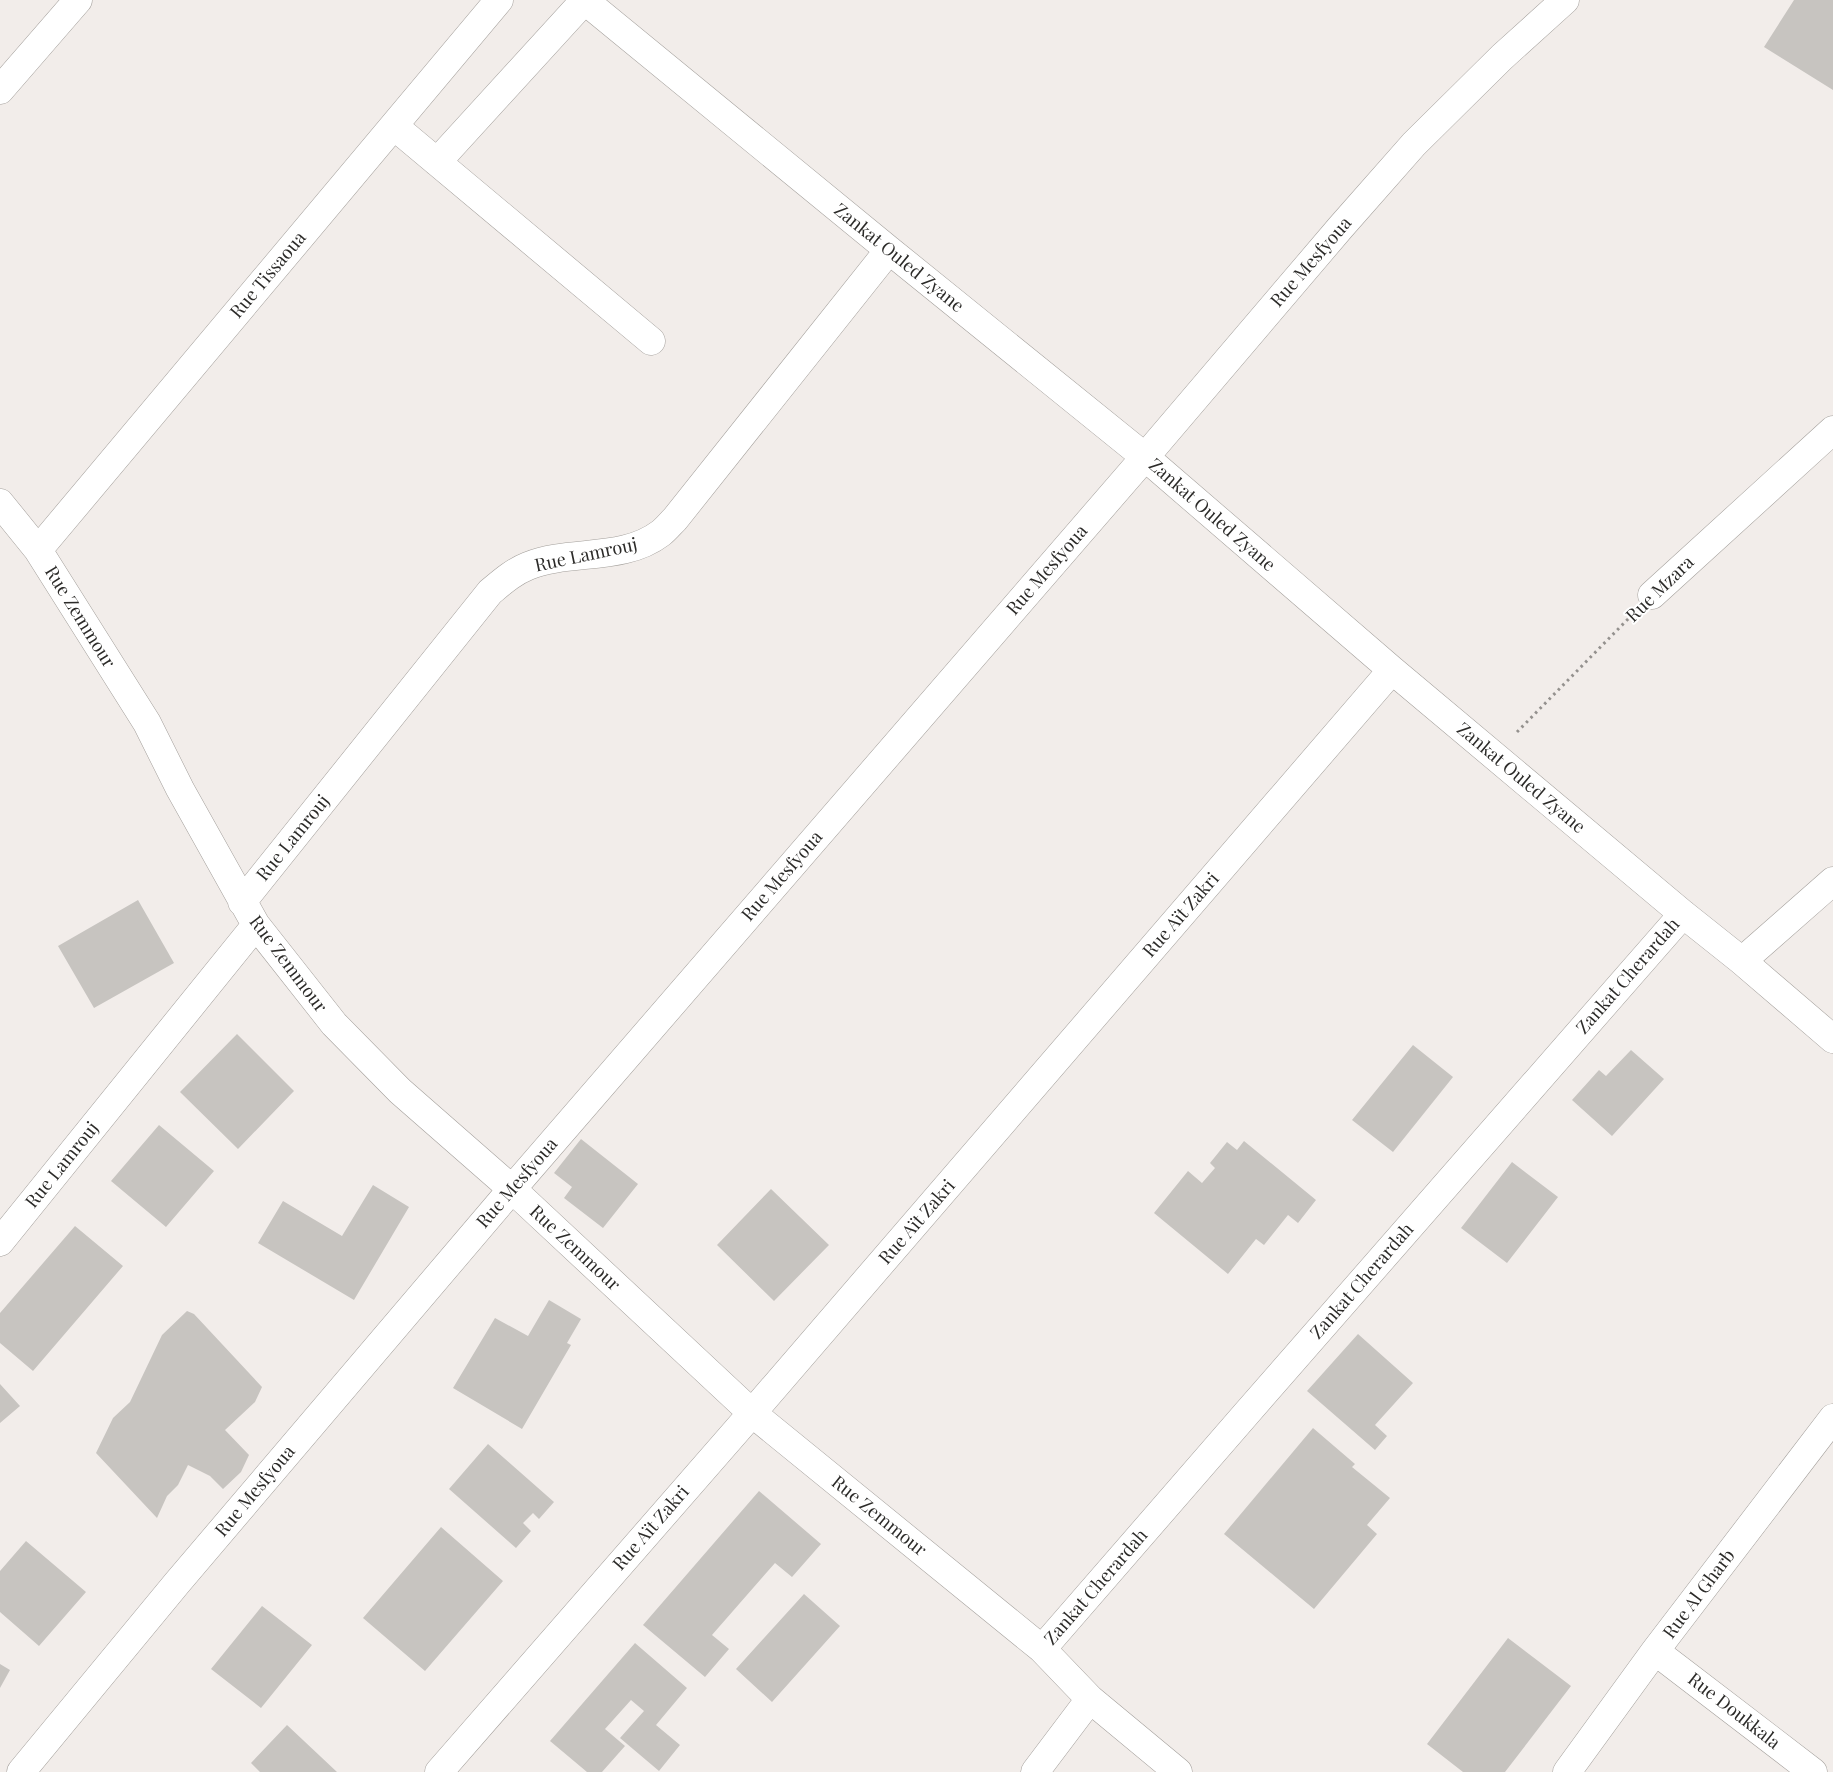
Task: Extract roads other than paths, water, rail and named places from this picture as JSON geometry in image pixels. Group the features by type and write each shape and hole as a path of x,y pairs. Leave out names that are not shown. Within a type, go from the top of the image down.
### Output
{"street":[{"path":"0,90 78,0"},
{"name":"Rue Tissaoua","path":"38,550 499,0"},
{"path":"437,162 584,0"},
{"name":"Zankat Ouled Zyane","path":"584,0 888,250 1145,457 1392,670 1833,1039"},
{"name":"Rue Mesfyoua","path":"21,1772 177,1583 512,1188 1145,457 1340,228 1414,144 1502,57 1565,0"},
{"path":"394,126 651,341"},
{"name":"Rue Lamrouj","path":"0,1242 490,592 512,574 528,566 548,560 627,550 662,533 888,250"},
{"name":"Rue Mzara","path":"1652,595 1833,430"},
{"name":"Rue Zemmour","path":"0,503 38,550 147,724 249,913 334,1024 400,1091 512,1188 752,1413 1042,1649 1090,1699 1178,1772"},
{"name":"Rue Aït Zakri","path":"439,1772 752,1413 1392,670"},
{"path":"1742,961 1833,882"},
{"name":"Zankat Cherardah","path":"1042,1649 1683,914"},
{"name":"Rue Al Gharb","path":"1567,1772 1655,1651 1833,1418"},
{"name":"Rue Doukkala","path":"1655,1651 1813,1772"},
{"path":"1035,1772 1090,1699"}]}
